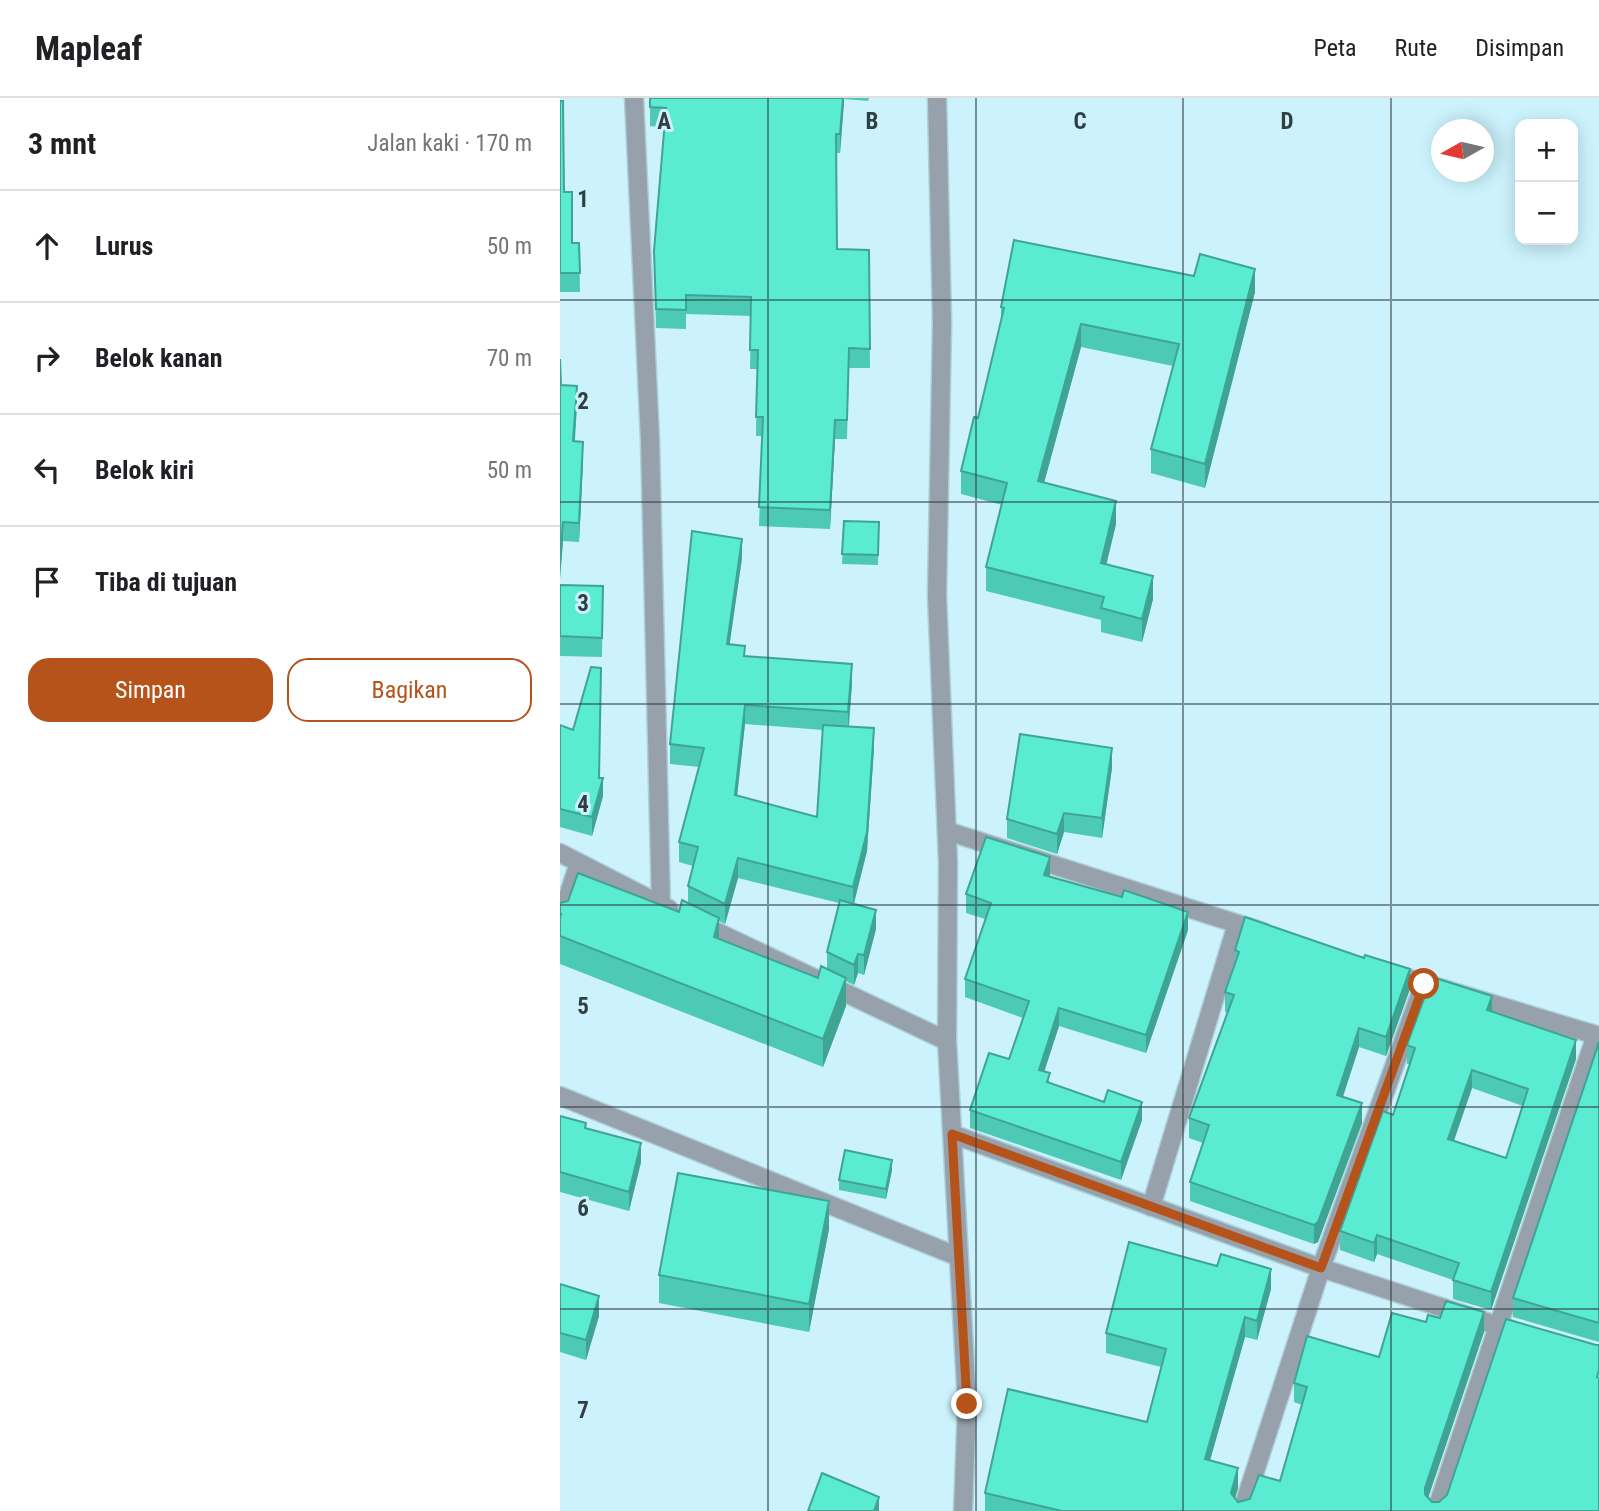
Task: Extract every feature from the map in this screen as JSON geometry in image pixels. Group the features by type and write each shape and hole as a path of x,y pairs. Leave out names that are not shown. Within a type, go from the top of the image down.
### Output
{"street":[{"path":"634,98 650,439 661,906"},
{"path":"937,98 942,323 937,595 947,831 947,1041 967,1404 963,1511"},
{"path":"947,831 1274,936"},
{"path":"560,853 661,906 947,1041"},
{"path":"560,921 579,863"},
{"path":"1151,1206 1237,924"},
{"path":"1374,968 1597,1036 1436,1511"},
{"path":"1242,1511 1321,1268 1424,984"},
{"path":"560,1096 959,1257"},
{"path":"952,1134 1321,1268 1539,1338"}],"building":[{"path":"650,98 843,98 840,134 836,134 837,249 869,250 870,349 849,348 847,420 835,420 830,510 759,507 763,417 756,417 758,350 750,350 751,297 686,295 686,310 656,309 654,251 666,108 650,107"},
{"path":"560,101 563,101 564,192 572,192 572,243 579,243 580,273 560,273"},
{"path":"1014,240 1194,276 1200,254 1255,269 1205,464 1151,449 1179,344 1081,324 1038,481 1116,501 1101,563 1153,576 1142,619 1101,608 1104,597 986,567 1007,483 961,471 974,417 978,418 1004,308 1001,307"},
{"path":"560,359 561,385 577,386 573,441 583,442 579,523 563,522 560,559"},
{"path":"844,521 879,522 878,555 842,554"},
{"path":"692,531 742,539 727,644 745,646 744,656 852,664 848,712 745,705 735,795 817,817 823,725 874,728 867,832 853,887 738,858 725,904 688,886 698,847 679,842 704,748 670,744"},
{"path":"560,585 603,586 602,638 560,636"},
{"path":"591,667 601,668 599,778 603,778 592,817 560,809 560,725 573,730"},
{"path":"1020,734 1112,748 1102,818 1064,813 1057,834 1007,819"},
{"path":"986,837 1050,857 1044,875 1122,897 1124,890 1188,912 1146,1035 1059,1008 1039,1070 1050,1073 1047,1082 1104,1102 1108,1090 1142,1102 1121,1162 970,1110 989,1053 1009,1059 1029,1001 965,979 991,903 966,894"},
{"path":"578,873 679,912 682,900 719,918 714,937 818,978 821,966 846,978 823,1039 560,936 560,903 568,901"},
{"path":"840,900 876,910 864,955 858,954 854,965 827,952"},
{"path":"1245,917 1364,958 1365,955 1410,969 1386,1037 1359,1028 1337,1095 1362,1103 1318,1222 1314,1225 1190,1182 1209,1125 1189,1118 1234,995 1225,992 1239,952 1235,950"},
{"path":"1432,977 1492,996 1487,1010 1576,1040 1491,1292 1453,1280 1459,1263 1377,1235 1374,1243 1340,1231 1383,1111 1393,1115 1415,1048 1407,1045","holes":["1472,1070 1528,1089 1506,1158 1448,1139"]},
{"path":"1599,1042 1599,1323 1513,1298"},
{"path":"560,1116 586,1123 585,1128 641,1143 629,1192 560,1172"},
{"path":"845,1150 892,1160 886,1189 839,1180"},
{"path":"678,1173 829,1201 809,1304 659,1275"},
{"path":"1129,1242 1217,1266 1221,1254 1271,1269 1257,1321 1245,1317 1205,1459 1238,1468 1231,1493 1238,1502 1250,1499 1259,1475 1280,1481 1307,1387 1294,1383 1307,1336 1379,1357 1392,1313 1426,1322 1428,1315 1440,1318 1446,1301 1484,1312 1425,1494 1432,1502 1439,1502 1447,1495 1506,1319 1599,1345 1599,1511 1062,1511 985,1493 1008,1389 1147,1422 1166,1349 1106,1333"},
{"path":"560,1284 599,1296 586,1340 560,1333"},
{"path":"822,1473 879,1497 874,1511 808,1511"}],"route":[{"path":"967,1404 952,1134 1321,1268 1424,984"}]}
